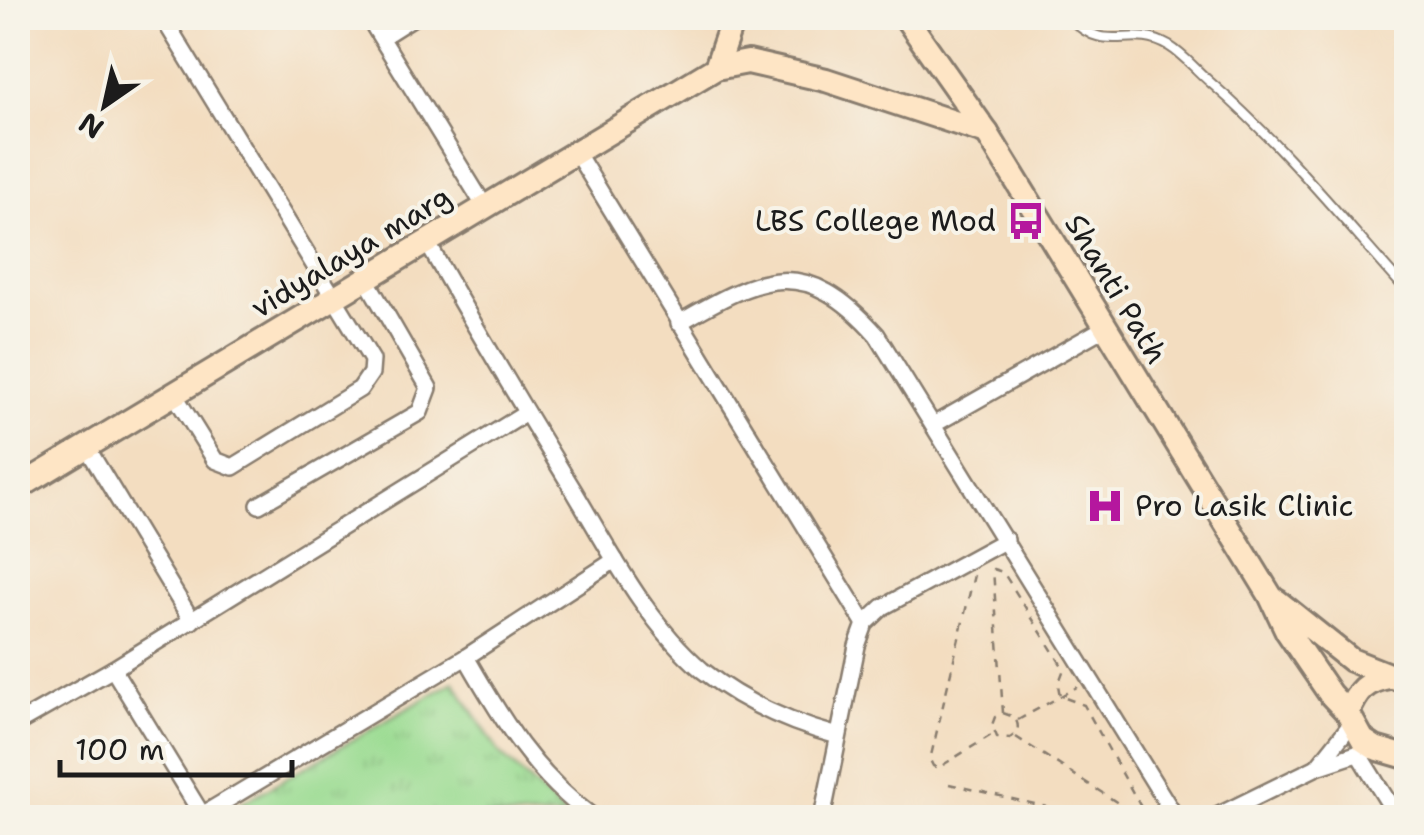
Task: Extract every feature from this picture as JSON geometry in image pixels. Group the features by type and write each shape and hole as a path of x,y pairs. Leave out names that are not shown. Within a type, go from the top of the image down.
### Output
{"street":[{"path":"163,18 372,360 371,372 360,389 233,467 214,460 174,394"},
{"path":"370,18 486,207"},
{"path":"382,37 412,18"},
{"path":"732,18 716,68 748,62 811,76 987,133"},
{"name":"Shanti Path","path":"906,18 987,133 1270,595"},
{"name":"vidyalaya marg","path":"26,483 716,68"},
{"path":"576,152 866,624"},
{"path":"427,242 615,560 664,632 703,670 759,706 800,726 838,736"},
{"path":"259,505 420,412 429,388 366,279"},
{"path":"680,323 735,291 762,281 793,282 826,291 852,307 876,335 933,424 1176,818"},
{"path":"933,424 1104,328"},
{"path":"18,724 113,670 526,413"},
{"path":"86,446 192,621"},
{"path":"822,818 857,646 866,624 883,608 1006,540"},
{"path":"113,670 203,816 466,657 615,560"},
{"path":"1270,595 1351,660 1398,679"},
{"path":"1270,595 1287,630 1363,740 1387,752"},
{"path":"466,657 511,735 544,774 594,818"},
{"path":"1318,766 1350,718 1362,688 1370,680 1398,679"},
{"path":"1212,818 1318,766 1387,752"},
{"path":"1387,752 1398,818"}],"lane":[{"path":"1070,18 1080,28 1108,41 1138,35 1169,46 1256,123 1406,290"},
{"path":"18,451 26,483"}],"path":[{"path":"1002,713 993,569 1003,572 1064,669 1058,685 1060,696"},
{"path":"975,572 930,760 938,768 994,734"},
{"path":"1017,720 1091,679"},
{"path":"994,734 1002,739 1014,736 1144,818 1148,814 1084,705 1060,696"},
{"path":"994,734 993,720 1002,713 1017,720 1014,736"},
{"path":"949,784 1094,818"}],"green space":[{"path":"454,682 500,754 568,817 223,817 223,814"}],"place":[{"name":"LBS College Mod","path":"1026,221"},
{"name":"Pro Lasik Clinic","path":"1105,506"}]}
